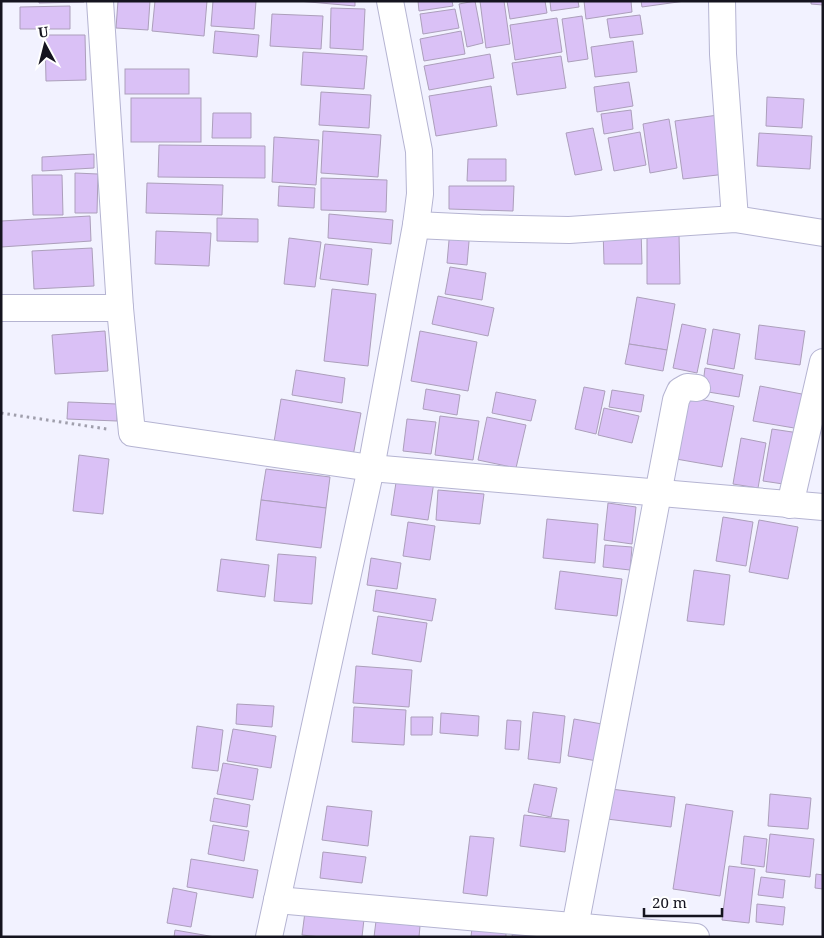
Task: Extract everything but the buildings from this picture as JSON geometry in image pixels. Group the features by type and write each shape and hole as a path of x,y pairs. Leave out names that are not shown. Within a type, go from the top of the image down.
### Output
{"street":[{"path":"100,1 120,308 132,433 371,468 823,508"},
{"path":"269,937 371,468 416,226 420,194 419,151 390,1"},
{"path":"722,1 723,54 735,220"},
{"path":"416,226 569,230 735,220 823,233"},
{"path":"1,308 120,308"},
{"path":"790,505 823,362"},
{"path":"574,931 676,400 680,391 687,387 697,388"},
{"path":"277,900 574,931 696,937"}],"path":[{"path":"1,414 132,433"}]}
